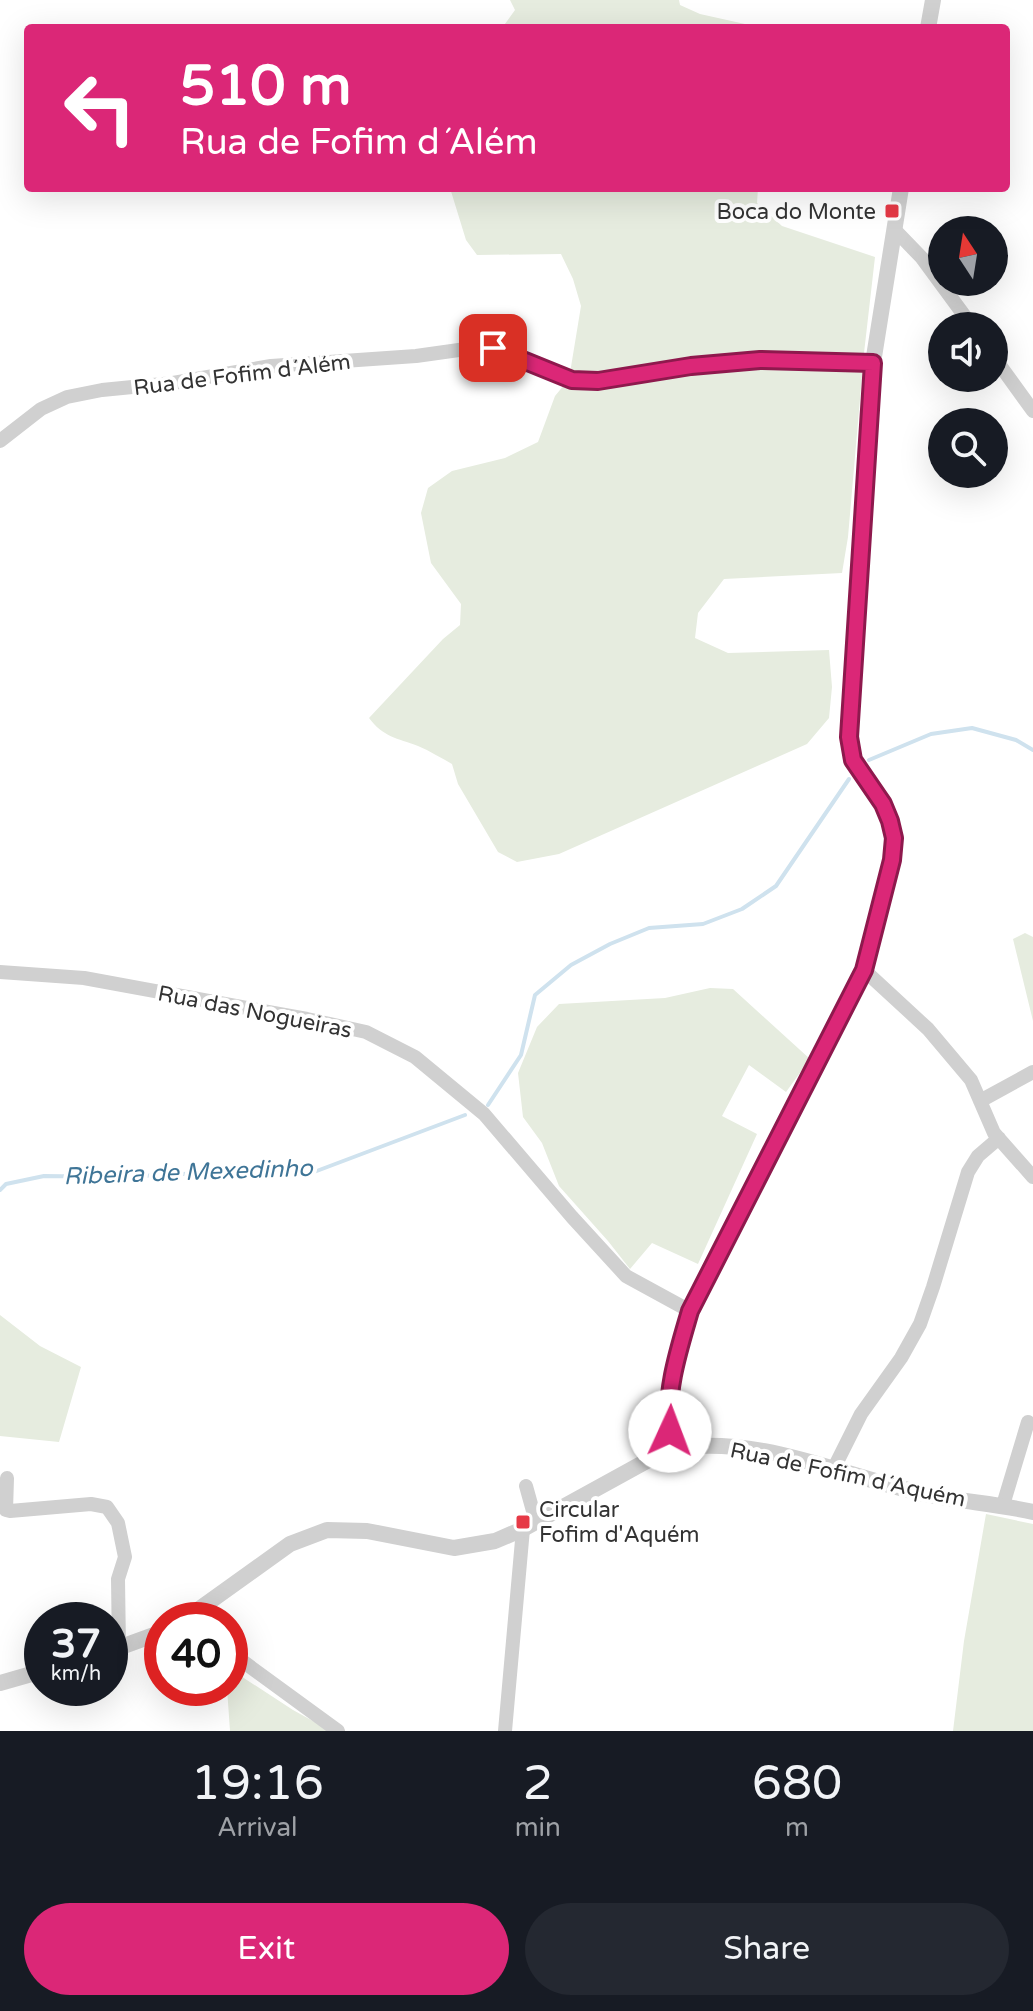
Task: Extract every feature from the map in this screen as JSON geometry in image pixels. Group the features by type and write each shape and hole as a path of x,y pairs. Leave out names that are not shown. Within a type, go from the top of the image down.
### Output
{"street":[{"path":"929,24 933,0"},
{"path":"674,1449 669,1423 670,1400 678,1353 690,1311 864,970 892,860 894,838 890,821 883,804 853,760 849,737 873,363 900,192"},
{"path":"895,230 922,258 962,312"},
{"name":"Rua de Fofim d´Além","path":"0,441 41,409 67,397 271,366 416,356 473,348 493,348 572,380 598,381 691,366 760,360 873,363"},
{"path":"1008,376 1033,411"},
{"path":"864,970 928,1029 971,1080 994,1133 1033,1177"},
{"name":"Rua das Nogueiras","path":"0,972 84,978 366,1032 415,1057 484,1114 626,1276 690,1311"},
{"path":"980,1101 1033,1072"},
{"path":"834,1468 861,1414 911,1342 933,1287 968,1172 978,1156 999,1138"},
{"path":"1003,1505 1028,1422"},
{"name":"Rua de Fofim d´Aquém","path":"211,1602 290,1544 327,1530 367,1531 454,1548 495,1541 530,1526 674,1449 710,1446 766,1452 929,1495 1033,1512"},
{"path":"7,1478 6,1510 91,1504 107,1507 118,1523 125,1557 118,1579 117,1602"},
{"path":"505,1731 530,1526 526,1486"},
{"path":"248,1665 338,1731"},
{"path":"0,1683 24,1676"}],"shaded area":[{"path":"510,0 679,0 680,5 700,14 745,24 505,24 515,10"},
{"path":"451,192 758,192 757,203 782,226 875,257 842,573 724,579 698,613 695,638 728,653 829,650 832,687 829,718 807,744 559,854 517,862 498,852 458,784 452,764 385,733 369,718 460,625 461,604 431,563 421,513 428,488 452,471 505,458 538,442 555,396 569,379 581,306 561,254 477,255 466,240"},
{"path":"1025,933 1033,937 1033,1021 1013,939"},
{"path":"710,988 733,989 810,1059 786,1092 749,1065 722,1116 757,1134 698,1264 652,1243 630,1269 559,1186 542,1143 523,1117 518,1073 537,1027 559,1004 665,998"},
{"path":"0,1315 40,1346 81,1367 59,1442 0,1436"},
{"path":"986,1514 1033,1524 1033,1731 953,1731 964,1641"},
{"path":"248,1681 331,1731 230,1731 228,1706 248,1706"}],"waterway":[{"name":"Ribeira de Mexedinho","path":"869,760 931,734 972,728 1016,740 1033,750"},
{"name":"Ribeira de Mexedinho","path":"488,1105 521,1055 535,995 571,965 610,944 649,928 703,924 742,909 776,886 849,779"},
{"name":"Ribeira de Mexedinho","path":"0,1190 6,1184 44,1176 314,1172 465,1115"}],"place":[{"name":"Boca do Monte","path":"892,211"},
{"name":"Circular Fofim d'Aquém","path":"523,1522"}],"route":[{"path":"493,348 572,380 598,381 691,366 760,360 873,363 849,737 853,760 883,804 890,821 894,838 892,860 864,970 690,1311 678,1353 670,1400 670,1431"}]}
